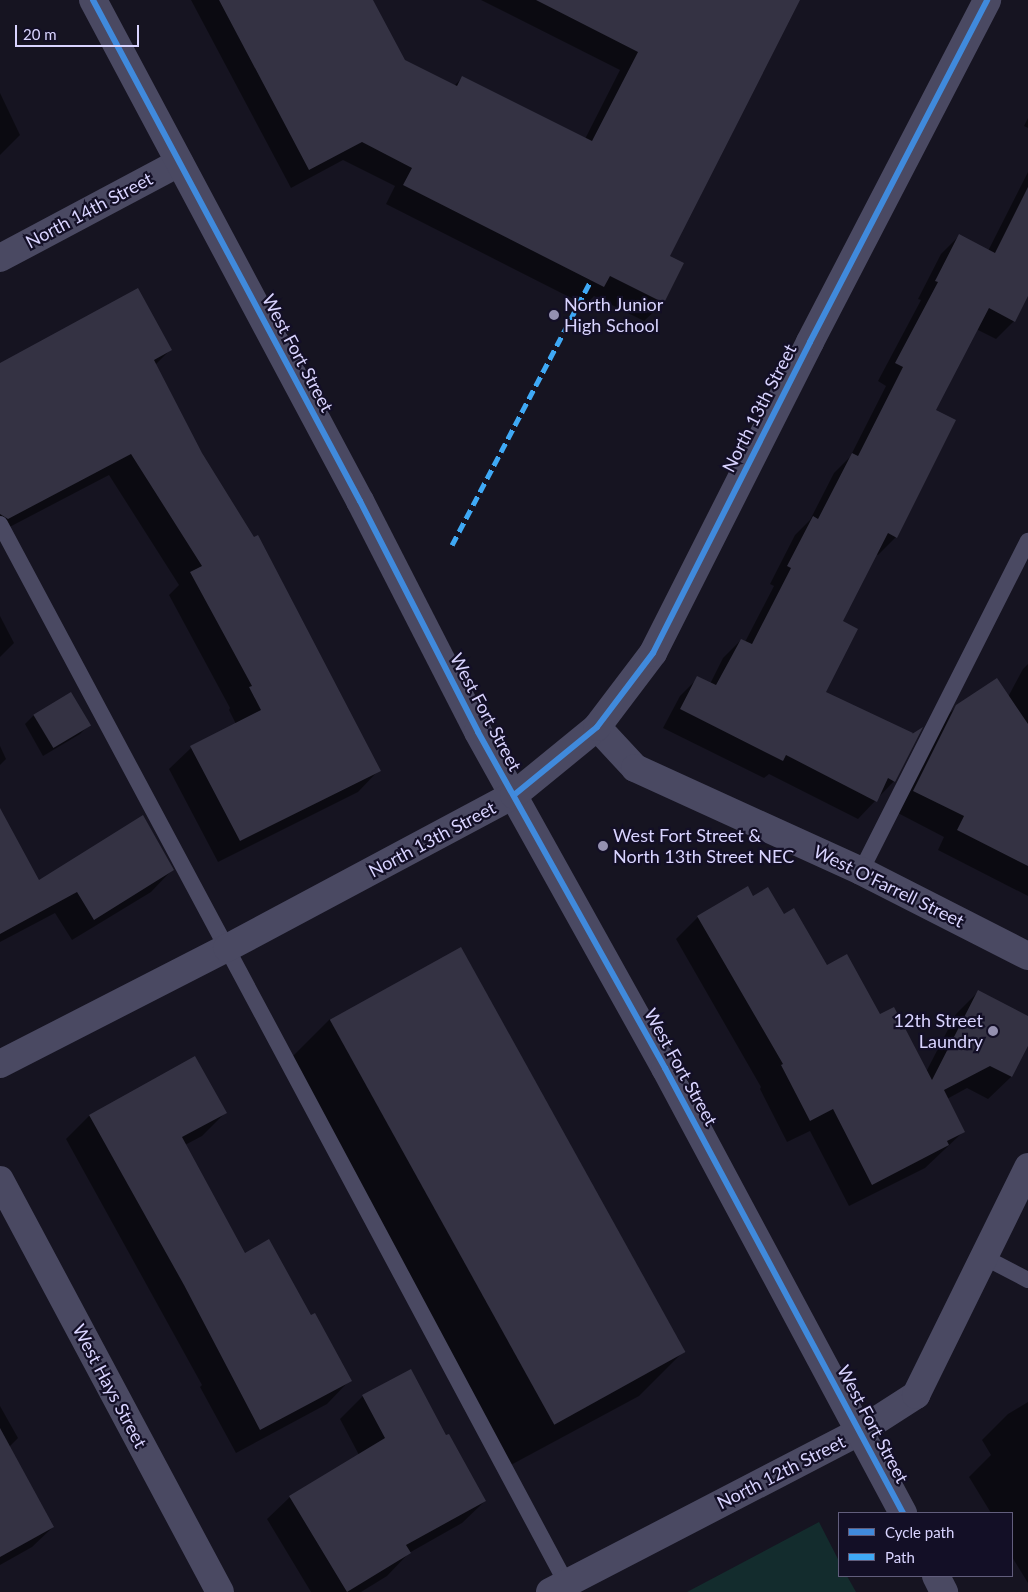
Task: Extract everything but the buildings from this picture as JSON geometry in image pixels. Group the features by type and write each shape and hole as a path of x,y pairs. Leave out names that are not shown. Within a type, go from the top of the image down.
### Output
{"street":[{"name":"West Fort Street","path":"92,0 356,493 478,732 669,1077 902,1512"},
{"name":"North 13th Street","path":"0,1064 227,948 514,795 597,727 653,653 814,333 987,0"},
{"name":"North 14th Street","path":"0,258 178,162"},
{"name":"West O'Farrell Street","path":"597,727 636,768 861,870 1028,956"},
{"name":"North 12th Street","path":"562,1589 860,1431 916,1395 982,1256 1028,1167"},
{"name":"West Hays Street","path":"0,1180 220,1592"},
{"path":"936,1577 944,1592"}],"lane":[{"path":"0,524 227,948 562,1589"},
{"path":"861,870 1028,541"},
{"path":"982,1256 1028,1280"}],"green space":[{"path":"819,1522 838,1559 838,1577 848,1577 856,1592 687,1592"}],"marked path":[{"path":"452,545 591,280"}],"cycle path":[{"path":"93,0 360,501 478,732 665,1068 902,1512"},
{"path":"514,795 597,727 653,653 810,342 987,0"}],"place":[{"name":"North Junior High School","path":"554,315"},
{"name":"West Fort Street & North 13th Street NEC","path":"603,846"},
{"name":"12th Street Laundry","path":"993,1031"}]}
